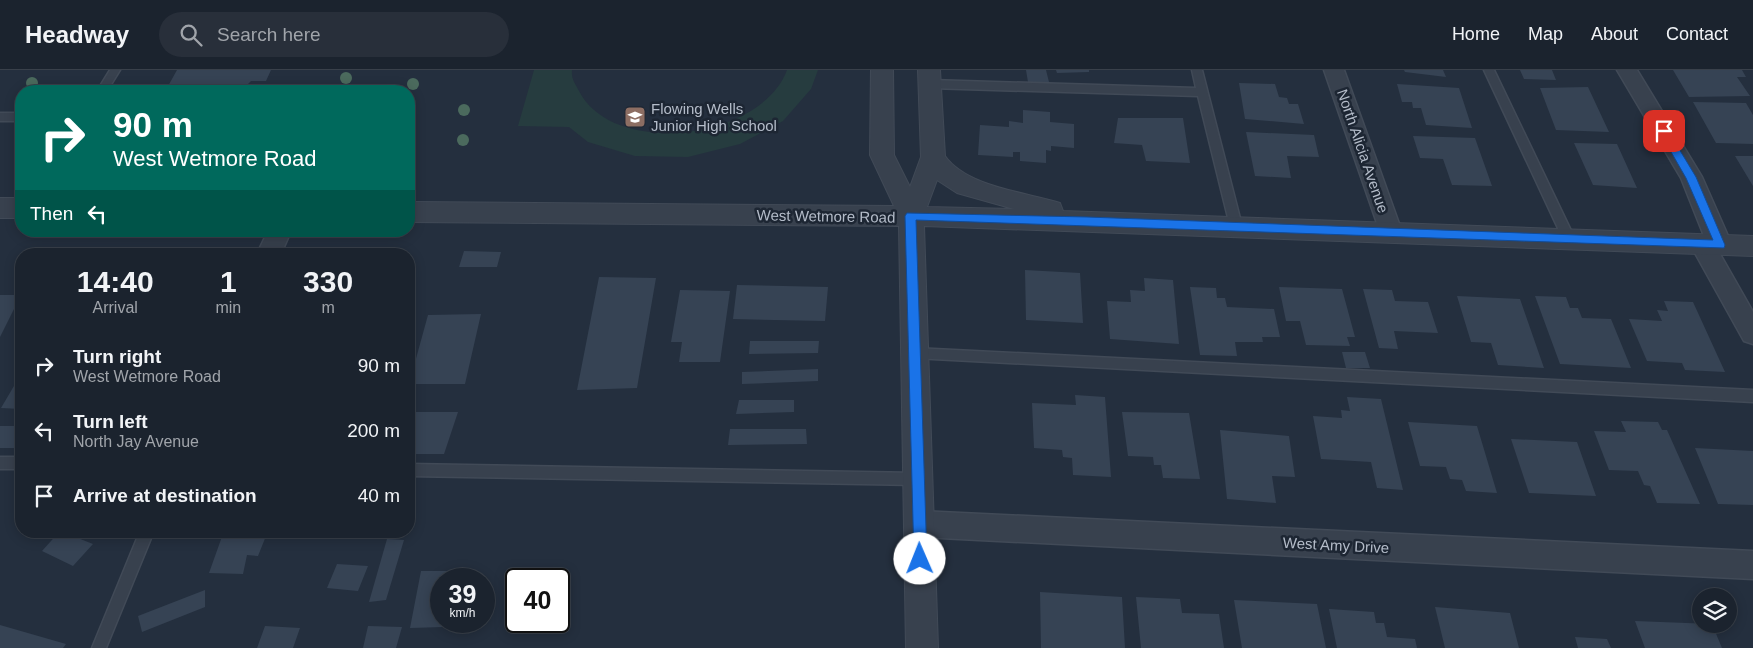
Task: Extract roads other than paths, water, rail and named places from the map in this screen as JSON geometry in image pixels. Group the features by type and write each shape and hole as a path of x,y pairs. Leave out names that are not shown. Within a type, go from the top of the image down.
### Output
{"street":[{"path":"882,70 882,155 911,216"},
{"name":"North Alicia Avenue","path":"1334,70 1391,232"},
{"path":"1627,70 1691,177 1711,245 1753,334"},
{"path":"922,648 911,216 932,157 930,77"},
{"path":"932,157 944,173 966,186 1087,221"},
{"path":"0,208 15,208"},
{"name":"West Wetmore Road","path":"415,212 911,216 1236,226 1753,246"},
{"name":"West Amy Drive","path":"920,524 1753,565"}],"lane":[{"path":"106,85 115,70"},
{"path":"1197,70 1236,226"},
{"path":"1489,70 1569,239"},
{"path":"930,77 1202,92"},
{"path":"0,117 15,117"},
{"path":"914,353 1753,396"},
{"path":"0,463 15,463"},
{"path":"415,470 918,479"},
{"path":"99,648 144,538"}],"place":[{"name":"Flowing Wells Junior High School","path":"635,117"}]}
